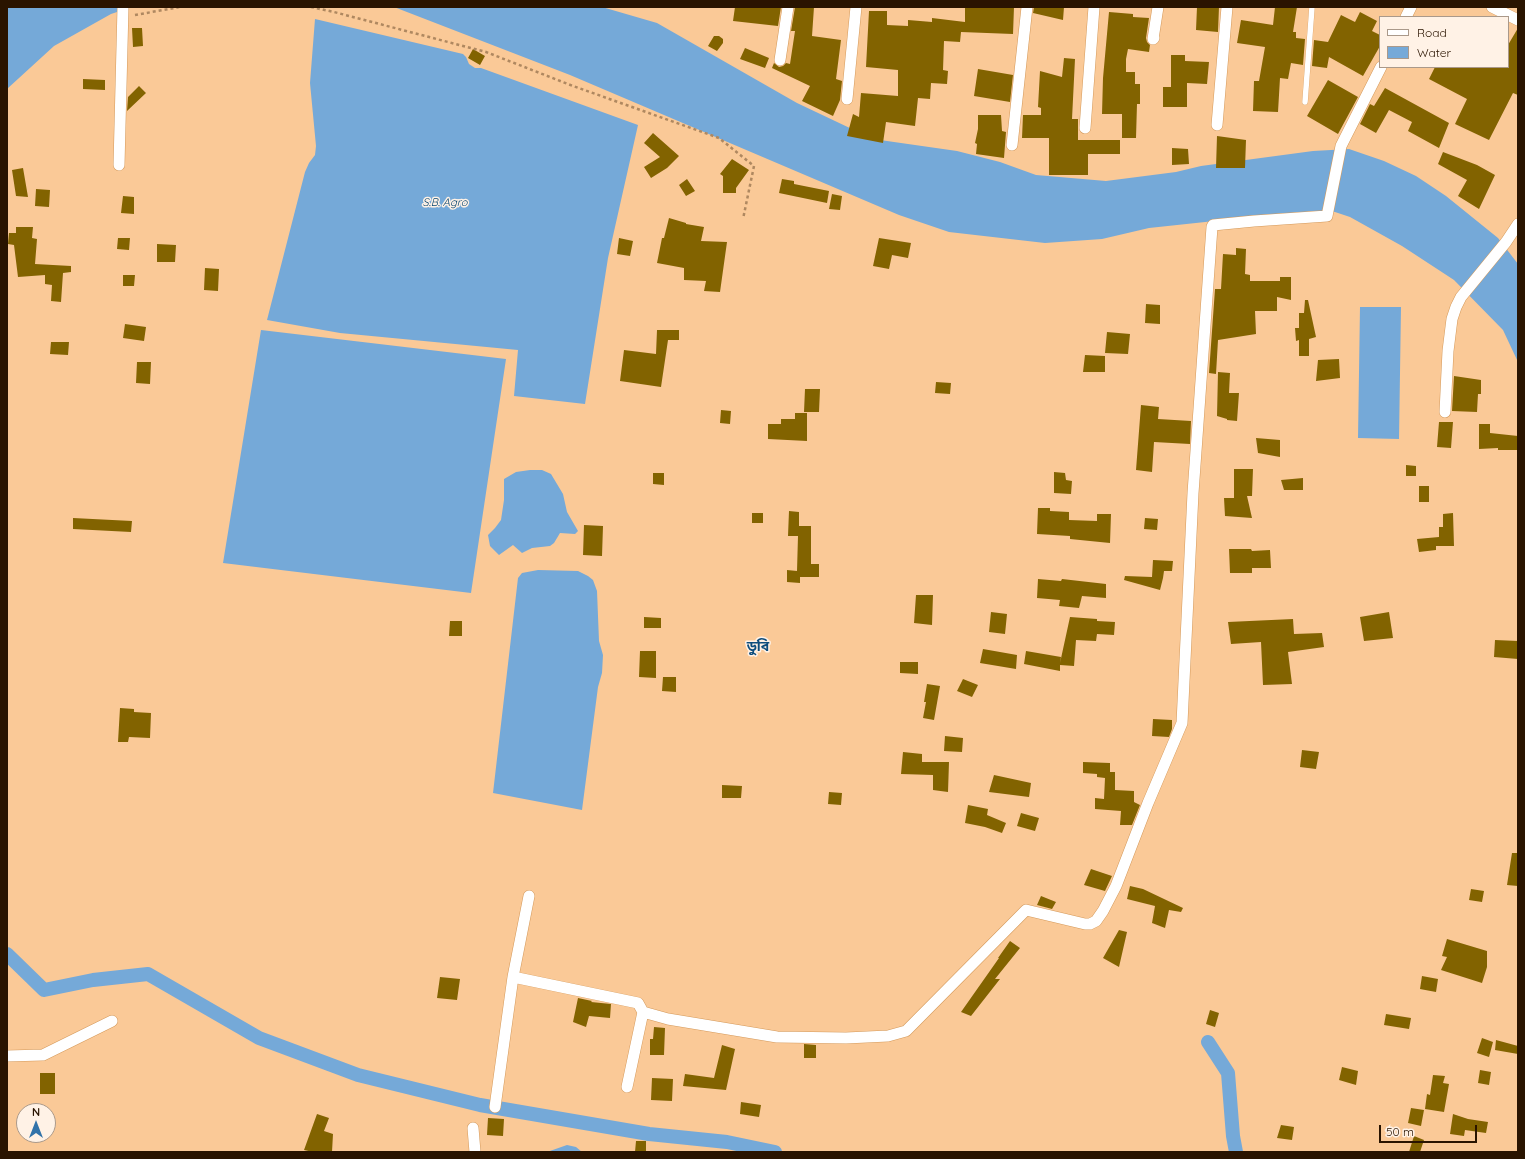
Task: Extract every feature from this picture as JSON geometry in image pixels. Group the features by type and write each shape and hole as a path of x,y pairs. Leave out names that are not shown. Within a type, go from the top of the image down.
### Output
{"street":[{"path":"780,60 788,7"},
{"path":"847,99 856,7"},
{"path":"1012,145 1027,7"},
{"path":"1085,128 1094,7"},
{"path":"1154,38 1153,39 1158,7"},
{"path":"1217,125 1228,7"},
{"path":"1407,16 1412,7"},
{"path":"1492,7 1518,20"},
{"path":"119,165 123,12"},
{"path":"643,1012 668,1019 777,1037 846,1038 888,1036 906,1031 1026,910 1085,924 1090,924 1096,921 1116,886 1148,803 1182,723 1193,492 1212,227 1213,225 1254,221 1327,216 1341,146 1380,68"},
{"path":"1445,412 1450,333 1456,307 1461,298 1506,242 1518,224"},
{"path":"495,1107 513,977 529,896"},
{"path":"513,977 638,1003 643,1012 627,1087"},
{"path":"7,1056 42,1055 112,1021"},
{"path":"473,1128 475,1152"}],"lane":[{"path":"1305,102 1312,7"}],"path":[{"path":"123,12 180,7"},
{"path":"311,7 486,52 573,86 719,138 754,166 743,219"}],"water":[{"path":"7,7 132,7 111,14 54,46 7,89"},
{"path":"394,7 602,7 657,23 797,103 873,139 957,151 1000,162 1036,175 1106,181 1176,172 1201,166 1313,151 1349,149 1384,161 1416,176 1446,196 1498,238 1518,264 1518,362 1503,330 1454,280 1402,246 1350,217 1335,212 1320,211 1280,214 1149,228 1102,239 1045,243 949,232 899,215 570,75"},
{"name":"S.B. Agro","path":"315,19 463,54 469,64 475,68 481,68 638,125 608,258 585,404 514,396 518,350 340,333 267,320 305,172 315,155 316,146 310,83"},
{"path":"1360,307 1401,307 1399,439 1358,438"},
{"path":"261,330 506,359 471,593 223,563"},
{"path":"542,470 551,474 563,494 567,512 578,531 575,534 560,533 554,543 550,546 532,548 522,553 513,545 499,555 490,546 488,535 501,520 504,500 504,479 516,472"},
{"path":"538,570 578,571 593,580 597,591 599,641 603,655 602,673 598,687 582,810 493,793 518,578 522,573"},
{"path":"567,1145 576,1147 582,1152 547,1152"}],"building":[{"path":"735,7 781,7 778,26 733,21"},
{"path":"795,7 814,7 812,36 841,40 836,79 842,81 840,100 833,116 802,101 810,86 772,68 774,63 779,67 786,63 790,64 795,31 791,31"},
{"path":"965,7 1014,7 1013,34 961,32 960,42 944,41 943,70 948,71 947,84 931,83 930,99 918,98 915,126 886,122 883,143 847,136 853,114 859,117 861,93 898,96 898,70 866,67 869,11 887,11 887,25 908,26 908,20 932,22 932,18 965,22"},
{"path":"1034,7 1064,7 1063,20 1033,13"},
{"path":"1197,7 1219,7 1218,32 1196,30"},
{"path":"1275,7 1297,7 1293,32 1296,32 1296,38 1305,39 1303,65 1291,63 1288,79 1280,78 1278,112 1253,111 1254,81 1259,81 1265,47 1237,43 1241,20 1273,25"},
{"path":"1109,12 1133,14 1133,17 1149,18 1146,38 1150,45 1149,52 1128,49 1126,59 1126,72 1135,72 1135,84 1140,84 1140,104 1137,104 1136,138 1122,138 1122,114 1102,114 1103,78"},
{"path":"1360,12 1377,21 1372,31 1379,34 1379,48 1363,76 1329,57 1327,68 1312,66 1314,40 1328,42 1341,15 1355,22"},
{"path":"132,28 142,28 143,46 133,47"},
{"path":"1518,28 1518,95 1513,93 1489,140 1455,124 1467,99 1429,79 1434,68 1509,68 1509,43"},
{"path":"714,36 719,36 723,39 723,43 717,51 708,46"},
{"path":"745,48 769,58 765,68 740,59"},
{"path":"473,49 485,56 480,65 468,58"},
{"path":"1171,55 1185,55 1185,61 1209,62 1207,84 1187,83 1187,107 1163,107 1163,87 1171,87"},
{"path":"1064,58 1075,59 1072,119 1078,119 1078,140 1120,140 1120,154 1088,154 1088,175 1049,175 1049,138 1022,138 1023,115 1041,115 1041,108 1038,107 1040,71 1062,77"},
{"path":"978,69 1013,75 1010,102 974,96"},
{"path":"83,79 105,80 105,90 83,89"},
{"path":"1328,80 1358,97 1338,134 1307,116"},
{"path":"139,86 146,93 127,111 128,97"},
{"path":"1385,88 1449,123 1439,148 1408,131 1412,122 1389,110 1376,133 1360,124 1370,104 1374,106"},
{"path":"978,115 1001,115 1002,131 1006,132 1004,158 976,154 977,144 975,143 978,129"},
{"path":"653,133 679,156 667,168 651,178 644,167 660,157 644,143"},
{"path":"1217,136 1246,140 1245,168 1216,168"},
{"path":"1172,148 1188,149 1189,164 1172,165"},
{"path":"1443,152 1477,165 1495,175 1479,209 1458,196 1467,180 1438,164"},
{"path":"732,159 749,170 736,188 736,193 723,193 723,176 720,174"},
{"path":"23,168 28,197 16,196 12,170"},
{"path":"687,179 695,191 686,196 679,185"},
{"path":"782,179 794,181 794,184 829,191 827,203 779,193"},
{"path":"36,189 50,190 49,207 35,206"},
{"path":"832,194 842,196 840,210 829,209"},
{"path":"123,196 134,197 134,214 121,213"},
{"path":"669,218 686,224 704,227 701,241 727,242 720,292 704,291 706,281 684,280 684,268 657,263 662,238 664,238"},
{"path":"16,227 33,227 32,238 37,239 35,264 71,266 71,272 63,273 61,302 51,301 52,285 45,284 45,275 18,277 14,245 8,244 9,233 16,233"},
{"path":"118,238 130,238 129,250 117,249"},
{"path":"619,238 633,241 630,256 617,254"},
{"path":"879,238 911,243 908,258 892,255 889,269 873,266"},
{"path":"157,244 176,245 175,262 157,262"},
{"path":"1236,248 1246,249 1245,274 1250,275 1250,281 1280,281 1280,277 1291,277 1291,300 1277,297 1277,311 1255,311 1256,334 1218,340 1216,374 1209,373 1215,289 1221,289 1223,254 1236,255"},
{"path":"205,268 219,269 218,291 204,290"},
{"path":"123,275 135,275 134,286 123,286"},
{"path":"1305,300 1308,300 1316,337 1309,339 1309,356 1299,356 1299,340 1296,341 1295,328 1299,328 1299,313 1304,313"},
{"path":"1146,304 1160,305 1160,324 1145,323"},
{"path":"125,324 146,327 144,341 123,338"},
{"path":"657,330 679,330 679,340 668,340 661,387 620,381 624,350 656,354"},
{"path":"1107,332 1130,334 1128,354 1105,353"},
{"path":"51,342 69,342 68,355 50,354"},
{"path":"1085,355 1105,356 1105,372 1083,372"},
{"path":"1339,359 1340,378 1316,381 1318,360"},
{"path":"137,362 151,362 150,384 136,383"},
{"path":"1218,372 1230,373 1229,393 1239,393 1237,421 1227,420 1217,416"},
{"path":"1454,376 1481,380 1481,394 1478,394 1477,412 1452,411"},
{"path":"936,382 951,383 950,394 935,393"},
{"path":"805,389 820,389 819,412 804,412"},
{"path":"1141,405 1159,407 1158,419 1191,421 1190,444 1154,442 1152,472 1136,470"},
{"path":"721,410 731,411 730,424 720,423"},
{"path":"795,413 807,413 807,441 768,439 768,424 781,424 781,419 795,419"},
{"path":"1439,422 1453,422 1451,448 1437,447"},
{"path":"1479,424 1490,424 1490,433 1518,436 1518,450 1498,450 1498,448 1479,449"},
{"path":"1256,438 1280,440 1280,457 1258,453"},
{"path":"1406,465 1416,466 1416,476 1406,476"},
{"path":"1234,469 1253,469 1252,496 1247,496 1252,518 1225,516 1224,498 1234,498"},
{"path":"1054,472 1065,473 1066,480 1072,481 1071,494 1054,493"},
{"path":"653,473 664,473 664,485 653,484"},
{"path":"1303,478 1303,490 1284,490 1281,480"},
{"path":"1419,486 1429,486 1429,502 1419,502"},
{"path":"1038,508 1050,508 1050,511 1069,512 1069,520 1097,521 1097,514 1111,514 1110,543 1070,539 1070,536 1037,534"},
{"path":"789,511 799,512 799,526 811,526 811,564 819,564 819,577 800,577 800,583 787,582 787,570 797,571 798,536 788,536"},
{"path":"752,513 763,513 763,523 752,523"},
{"path":"1453,513 1454,546 1436,546 1436,550 1419,552 1417,539 1439,537 1439,527 1443,527 1443,514"},
{"path":"73,518 132,521 131,532 73,529"},
{"path":"1145,518 1158,519 1157,530 1144,529"},
{"path":"584,525 603,526 602,556 583,555"},
{"path":"1229,549 1251,549 1252,551 1270,550 1271,568 1252,568 1252,573 1230,573"},
{"path":"1153,560 1173,561 1172,571 1164,571 1160,590 1124,580 1125,576 1152,577"},
{"path":"1038,579 1061,581 1062,579 1106,584 1106,598 1082,596 1079,608 1059,606 1060,600 1037,598"},
{"path":"916,595 933,595 932,625 914,623"},
{"path":"991,612 1007,614 1005,634 989,632"},
{"path":"1389,612 1393,638 1364,641 1360,617"},
{"path":"644,617 661,618 661,628 644,628"},
{"path":"1070,617 1115,622 1114,635 1097,634 1096,641 1076,640 1074,666 1060,665 1060,671 1024,664 1026,651 1061,657 1060,663"},
{"path":"1293,619 1294,634 1322,633 1324,647 1288,652 1292,684 1263,685 1261,642 1231,644 1228,622"},
{"path":"450,621 462,621 462,636 449,636"},
{"path":"1495,640 1518,641 1518,659 1494,657"},
{"path":"983,649 1017,655 1016,669 980,663"},
{"path":"640,651 656,651 656,678 639,677"},
{"path":"900,662 918,662 918,674 900,673"},
{"path":"663,677 676,677 676,692 662,691"},
{"path":"963,679 978,685 972,697 957,691"},
{"path":"927,684 940,686 934,720 923,718"},
{"path":"120,708 134,709 134,712 151,713 150,738 129,737 128,742 118,742"},
{"path":"1153,719 1172,720 1172,729 1169,737 1152,736"},
{"path":"945,736 963,738 962,752 944,751"},
{"path":"1302,750 1319,752 1316,769 1300,767"},
{"path":"903,752 922,754 922,762 949,762 948,792 933,790 933,775 901,774"},
{"path":"1083,762 1110,763 1110,772 1115,772 1115,790 1134,791 1134,802 1140,805 1132,825 1120,825 1121,811 1095,809 1095,798 1104,799 1105,778 1097,777 1097,774 1083,773"},
{"path":"994,775 1031,783 1029,797 989,792"},
{"path":"722,785 742,786 741,798 722,798"},
{"path":"829,792 842,793 841,805 828,804"},
{"path":"968,805 988,809 987,815 1006,823 1002,833 985,827 965,823"},
{"path":"1021,813 1039,818 1035,831 1017,826"},
{"path":"1512,853 1518,853 1518,886 1507,885"},
{"path":"1091,869 1112,876 1105,891 1084,885"},
{"path":"1130,886 1143,889 1183,908 1181,912 1169,910 1165,928 1152,923 1155,906 1127,899"},
{"path":"1471,889 1484,891 1482,902 1469,900"},
{"path":"1041,896 1056,902 1052,909 1037,905"},
{"path":"1119,930 1127,932 1119,967 1103,958"},
{"path":"1447,939 1487,951 1487,967 1482,983 1441,970 1447,957 1442,956"},
{"path":"1010,941 1020,948 995,979 1000,979 971,1016 961,1012 999,958"},
{"path":"1422,976 1438,979 1436,992 1420,989"},
{"path":"440,977 460,979 457,1000 437,998"},
{"path":"578,998 592,1001 591,1002 611,1004 610,1018 589,1016 586,1027 573,1022"},
{"path":"1210,1010 1219,1013 1215,1027 1206,1024"},
{"path":"1386,1014 1411,1018 1409,1029 1384,1025"},
{"path":"654,1027 665,1028 664,1055 650,1055 650,1039 653,1039"},
{"path":"1482,1038 1493,1042 1489,1057 1477,1053"},
{"path":"1496,1040 1518,1046 1518,1054 1495,1050"},
{"path":"804,1044 816,1045 816,1058 804,1058"},
{"path":"722,1045 735,1049 726,1090 683,1086 685,1074 714,1078"},
{"path":"1342,1067 1358,1071 1356,1085 1339,1080"},
{"path":"1480,1070 1491,1072 1489,1085 1478,1083"},
{"path":"40,1073 55,1073 55,1094 40,1094"},
{"path":"1433,1075 1445,1076 1443,1083 1449,1084 1444,1112 1425,1109 1427,1094 1430,1095"},
{"path":"652,1078 673,1079 672,1101 651,1100"},
{"path":"741,1102 761,1105 759,1117 740,1114"},
{"path":"1411,1108 1424,1110 1421,1126 1408,1123"},
{"path":"317,1114 329,1118 324,1131 333,1134 332,1152 313,1152 304,1150"},
{"path":"1453,1114 1468,1119 1488,1122 1486,1133 1465,1130 1464,1136 1450,1134"},
{"path":"488,1118 504,1119 503,1136 487,1135"},
{"path":"1281,1125 1294,1127 1292,1140 1277,1138"},
{"path":"1414,1136 1424,1140 1420,1152 1409,1152"},
{"path":"636,1141 646,1141 646,1152 635,1152"}],"waterway":[{"path":"7,954 44,990 93,980 148,974 259,1038 358,1075 480,1105 649,1134 727,1142 775,1152"},
{"path":"1208,1042 1228,1073 1233,1136 1236,1152"}],"district":[{"name":"ডুবি","path":"758,647"}]}
